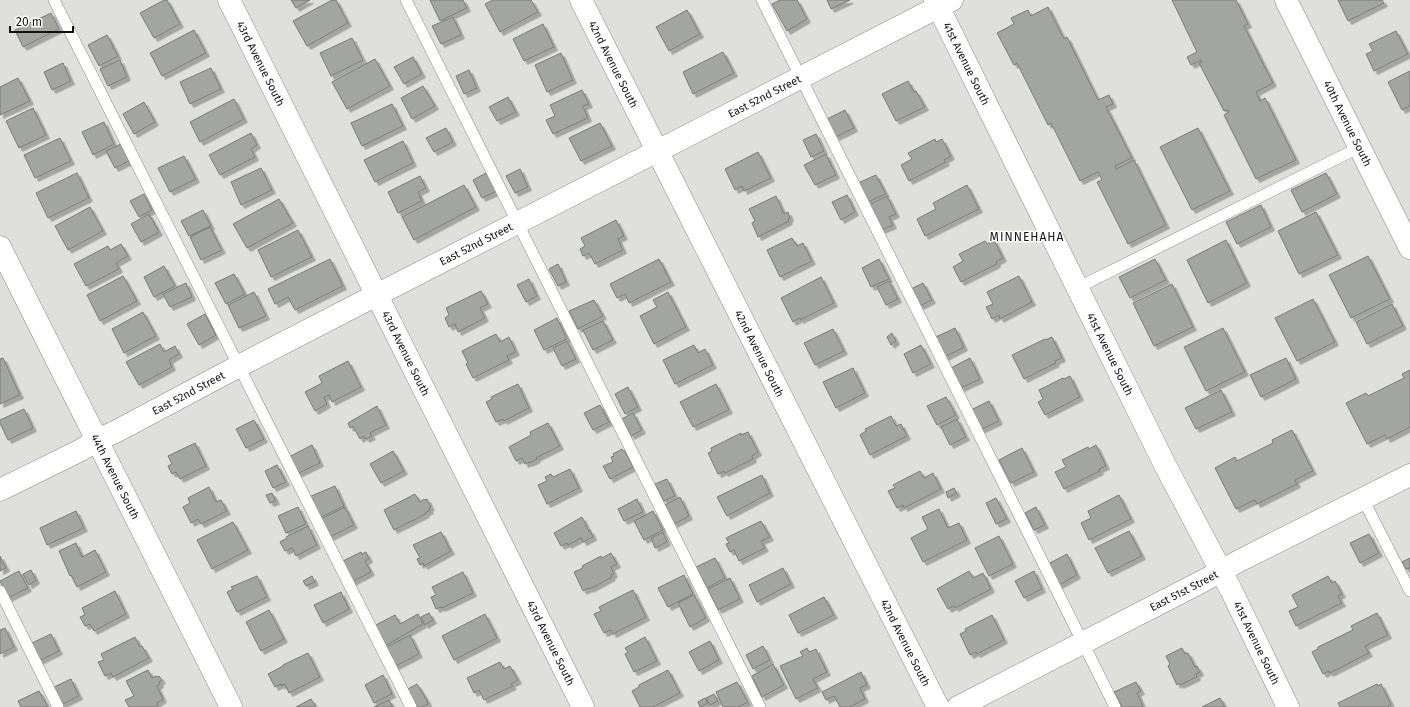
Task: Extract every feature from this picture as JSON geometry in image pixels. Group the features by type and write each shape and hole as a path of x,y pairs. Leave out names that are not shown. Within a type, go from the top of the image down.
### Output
{"street":[{"name":"43rd Avenue South","path":"229,0 583,707"},
{"name":"42nd Avenue South","path":"581,0 938,707"},
{"name":"40th Avenue South","path":"1286,0 1410,248"},
{"name":"East 52nd Street","path":"0,490 81,450 97,440 115,432 239,366 801,78 942,2"},
{"name":"41st Avenue South","path":"942,2 1077,288 1164,465 1221,571 1288,707"},
{"name":"44th Avenue South","path":"0,247 231,707"},
{"name":"East 51st Street","path":"958,707 1410,475"}],"lane":[{"path":"54,0 411,707"},
{"path":"406,0 760,707"},
{"path":"762,0 1115,707"},
{"path":"1077,288 1360,147"},
{"path":"1363,499 1410,591"},
{"path":"0,591 58,707"}],"building":[{"path":"164,0 167,0 180,24 154,38 140,13"},
{"path":"291,0 310,0 296,8"},
{"path":"332,0 336,0 348,23 307,46 293,21"},
{"path":"430,0 463,0 467,8 440,21"},
{"path":"493,0 531,0 538,12 500,32 485,4"},
{"path":"780,0 797,0 807,19 787,31 772,4"},
{"path":"827,0 850,0 831,9"},
{"path":"1172,0 1236,0 1248,24 1244,26 1273,83 1256,92 1260,101 1265,98 1296,160 1256,179 1224,115 1229,112 1228,110 1224,111 1199,63 1202,62 1201,60 1191,65 1187,57 1197,52"},
{"path":"1338,0 1382,0 1384,3 1348,21"},
{"path":"1048,7 1064,39 1067,37 1098,100 1109,95 1113,104 1106,107 1132,158 1115,166 1116,169 1134,160 1166,225 1128,244 1097,182 1102,180 1098,172 1080,181 1051,123 1048,125 1017,63 1014,65 997,33 1014,24 1011,18 1028,10 1031,16"},
{"path":"687,10 700,34 669,51 656,27"},
{"path":"51,13 59,29 23,47 15,30"},
{"path":"453,17 461,35 441,44 432,26"},
{"path":"543,24 554,47 524,61 513,39"},
{"path":"194,30 206,53 162,76 150,53"},
{"path":"1396,31 1408,54 1374,71 1366,54 1373,51 1369,44"},
{"path":"107,35 118,56 99,66 88,45"},
{"path":"352,38 363,60 331,76 320,53"},
{"path":"723,52 734,73 693,94 683,72"},
{"path":"561,53 573,80 547,92 535,65"},
{"path":"413,57 422,74 404,84 394,67"},
{"path":"375,59 390,86 347,109 332,82"},
{"path":"120,60 127,77 108,86 100,69"},
{"path":"63,63 71,81 52,90 44,72"},
{"path":"211,68 221,89 190,104 180,82"},
{"path":"469,70 477,88 464,94 456,76"},
{"path":"1410,71 1410,106 1402,110 1388,82"},
{"path":"18,78 30,101 0,115 0,87"},
{"path":"908,81 914,92 916,91 925,107 896,121 882,94"},
{"path":"423,86 435,106 412,119 401,98"},
{"path":"582,90 589,104 583,106 588,118 553,134 546,120 555,116 550,105"},
{"path":"508,97 516,112 497,121 489,107"},
{"path":"234,99 244,119 200,142 190,122"},
{"path":"144,102 155,122 134,134 123,114"},
{"path":"392,104 403,126 362,146 351,123"},
{"path":"33,108 46,135 19,148 6,121"},
{"path":"845,110 854,128 836,137 827,119"},
{"path":"104,122 114,144 93,155 82,132"},
{"path":"600,123 612,146 581,161 569,138"},
{"path":"446,128 453,142 434,152 426,138"},
{"path":"1198,128 1230,191 1192,210 1160,147"},
{"path":"251,133 257,145 251,149 255,157 220,175 209,155"},
{"path":"816,134 824,151 811,157 803,140"},
{"path":"60,138 71,161 35,178 24,155"},
{"path":"935,139 936,142 942,139 951,156 944,160 946,162 909,181 901,165 912,159 908,153"},
{"path":"403,141 413,163 375,182 364,160"},
{"path":"121,144 129,161 115,168 106,151"},
{"path":"758,152 771,178 744,191 742,186 735,190 725,169"},
{"path":"826,154 836,175 815,185 804,165"},
{"path":"184,156 196,179 170,192 158,168"},
{"path":"261,168 272,190 241,205 231,182"},
{"path":"520,169 528,187 515,193 506,176"},
{"path":"488,172 497,191 482,198 473,180"},
{"path":"77,173 89,198 48,218 36,193"},
{"path":"1326,173 1337,194 1302,212 1291,190"},
{"path":"876,175 886,194 868,202 858,183"},
{"path":"420,176 426,188 418,192 422,201 398,213 388,192"},
{"path":"464,185 476,207 414,240 402,217"},
{"path":"967,185 979,209 925,236 917,219 936,209 933,203"},
{"path":"144,194 152,210 139,217 130,201"},
{"path":"847,195 855,212 841,220 832,202"},
{"path":"776,196 784,214 788,212 790,218 788,219 789,221 758,237 752,223 755,221 749,209"},
{"path":"887,196 896,214 889,217 893,225 881,230 869,205"},
{"path":"279,199 293,223 247,248 233,224"},
{"path":"1261,205 1271,227 1237,244 1226,222"},
{"path":"90,207 103,231 68,250 55,226"},
{"path":"203,210 211,226 189,236 181,221"},
{"path":"1316,212 1338,255 1299,274 1278,231"},
{"path":"149,214 159,232 141,242 131,224"},
{"path":"616,220 624,236 618,239 623,250 595,264 589,253 583,256 580,249 585,246 581,238"},
{"path":"210,227 222,250 201,260 190,237"},
{"path":"298,230 312,257 271,277 258,250"},
{"path":"792,238 797,246 803,243 812,261 780,277 767,250"},
{"path":"994,240 1003,258 996,262 997,264 961,282 953,267 963,261 959,254 985,241 987,244"},
{"path":"1226,240 1247,283 1208,303 1187,260"},
{"path":"121,244 128,256 116,263 119,269 86,286 74,264 108,246 110,250"},
{"path":"1368,256 1390,299 1351,318 1329,275"},
{"path":"330,259 343,286 295,310 288,297 275,304 268,289"},
{"path":"659,259 671,282 629,303 625,294 617,298 610,284"},
{"path":"879,259 889,279 871,287 862,268"},
{"path":"1155,259 1166,280 1130,298 1119,277"},
{"path":"558,264 566,282 558,286 549,269"},
{"path":"164,266 175,286 154,297 144,277"},
{"path":"234,274 245,294 226,304 215,283"},
{"path":"123,276 137,301 100,321 87,295"},
{"path":"1019,276 1032,302 1000,319 999,315 992,319 986,307 993,304 987,292"},
{"path":"821,277 834,303 793,322 781,298"},
{"path":"529,279 537,296 526,302 517,285"},
{"path":"889,281 898,299 886,305 877,287"},
{"path":"186,283 192,297 170,307 163,294"},
{"path":"923,283 932,300 920,306 911,289"},
{"path":"1172,284 1193,327 1154,346 1133,303"},
{"path":"481,291 488,304 480,308 485,318 458,332 455,324 449,327 445,318 449,315 446,308"},
{"path":"254,292 266,316 239,328 228,305"},
{"path":"668,292 686,327 654,344 640,316 657,307 653,300"},
{"path":"1313,299 1335,342 1297,361 1275,318"},
{"path":"594,300 603,316 578,329 569,311"},
{"path":"1392,304 1403,326 1367,344 1356,322"},
{"path":"143,312 156,336 124,353 112,329"},
{"path":"205,314 216,335 199,345 187,324"},
{"path":"557,318 567,339 544,350 534,330"},
{"path":"603,321 613,340 593,350 583,330"},
{"path":"955,328 964,347 945,357 936,337"},
{"path":"1223,328 1245,372 1206,391 1184,347"},
{"path":"833,329 844,351 815,365 804,343"},
{"path":"892,333 896,341 891,345 887,337"},
{"path":"496,334 500,342 509,337 516,352 507,356 509,360 473,378 466,364 468,363 462,351"},
{"path":"1052,337 1062,358 1055,361 1056,363 1024,379 1012,355"},
{"path":"567,341 576,359 562,366 553,348"},
{"path":"160,344 164,352 175,346 179,354 169,360 172,367 139,385 126,362"},
{"path":"694,345 698,353 705,349 713,365 675,384 663,360"},
{"path":"921,345 931,364 913,373 904,354"},
{"path":"3,358 20,395 0,404 0,359"},
{"path":"970,358 980,379 961,388 951,368"},
{"path":"1286,358 1296,379 1261,397 1250,375"},
{"path":"348,361 361,387 332,402 329,395 324,397 327,404 315,411 305,392 322,383 319,376"},
{"path":"853,368 865,393 836,408 823,382"},
{"path":"1410,370 1410,427 1387,439 1385,435 1367,444 1346,403 1366,393 1368,396 1404,378 1402,374"},
{"path":"1070,376 1080,397 1045,415 1038,402 1043,399 1039,390"},
{"path":"518,384 529,408 504,421 503,419 496,422 486,402 492,399 491,397"},
{"path":"716,384 729,410 693,427 680,402"},
{"path":"628,387 638,407 625,414 615,394"},
{"path":"1221,390 1232,412 1196,429 1185,408"},
{"path":"946,397 956,415 937,425 927,406"},
{"path":"989,401 999,421 980,430 971,410"},
{"path":"600,405 609,422 593,430 584,413"},
{"path":"377,406 386,425 370,433 372,436 366,439 364,436 360,439 353,426 350,428 348,423"},
{"path":"24,409 33,428 8,440 0,420"},
{"path":"633,413 642,430 631,436 622,419"},
{"path":"891,416 896,426 901,424 907,436 870,455 860,435 866,431 865,429"},
{"path":"957,419 966,437 950,445 941,427"},
{"path":"254,420 264,439 246,448 236,429"},
{"path":"548,423 560,446 529,463 525,464 522,458 516,461 509,447 531,435 530,432"},
{"path":"1292,430 1313,471 1295,480 1297,484 1257,504 1255,500 1236,509 1215,468 1235,457 1237,461 1273,443 1272,440"},
{"path":"748,432 758,452 752,456 753,459 725,473 724,471 718,474 708,453 712,451 711,448 741,433 741,435"},
{"path":"195,443 206,466 180,479 176,472 172,474 168,466 172,464 168,456"},
{"path":"312,445 320,463 297,474 289,457"},
{"path":"1096,445 1106,466 1099,469 1100,471 1064,489 1055,472 1066,467 1062,460 1088,447 1089,449"},
{"path":"1022,448 1034,472 1011,483 999,460"},
{"path":"622,449 625,451 633,467 610,479 603,466 613,462 611,457 614,456 613,454"},
{"path":"393,451 404,471 381,483 370,464"},
{"path":"277,465 286,482 273,488 265,471"},
{"path":"570,469 579,488 547,504 538,485 547,481 545,477 551,474 553,477"},
{"path":"920,471 924,478 933,473 941,489 904,508 903,505 897,508 888,491 895,488 893,485"},
{"path":"762,475 770,493 727,516 717,497"},
{"path":"667,479 675,496 664,501 655,484"},
{"path":"335,486 344,506 319,518 309,497"},
{"path":"209,487 216,502 221,500 227,511 201,524 198,519 191,523 183,507 190,503 188,498"},
{"path":"954,488 957,493 948,498 946,492"},
{"path":"272,493 276,501 270,503 266,495"},
{"path":"415,494 420,502 427,499 431,507 429,508 430,510 425,513 426,514 394,530 384,510"},
{"path":"1119,495 1131,519 1089,540 1081,523 1091,518 1088,511"},
{"path":"680,497 689,516 674,524 665,505"},
{"path":"996,498 1007,519 996,524 986,503"},
{"path":"637,499 643,512 624,521 618,509"},
{"path":"298,507 306,524 286,533 278,516"},
{"path":"345,507 354,525 330,537 321,519"},
{"path":"1036,507 1045,525 1034,530 1025,513"},
{"path":"939,509 948,528 959,523 967,540 923,562 911,538 928,529 922,517"},
{"path":"76,511 84,528 47,545 40,528"},
{"path":"653,511 663,530 644,540 634,521"},
{"path":"582,517 593,537 583,542 581,538 568,545 567,543 561,546 554,533"},
{"path":"761,521 770,537 761,541 765,548 739,561 734,550 730,552 726,544 729,543 726,538"},
{"path":"233,522 248,550 212,569 197,540"},
{"path":"308,526 317,545 296,556 292,548 285,551 280,542 287,538 286,537"},
{"path":"1129,531 1142,556 1108,573 1095,548"},
{"path":"441,532 451,551 424,566 423,563 420,565 417,559 420,558 413,545"},
{"path":"663,532 667,542 655,548 651,538"},
{"path":"1369,534 1379,553 1360,563 1350,543"},
{"path":"999,536 1013,564 989,576 975,548"},
{"path":"76,543 82,557 95,550 106,572 77,587 71,575 70,576 59,551"},
{"path":"361,552 362,554 366,552 369,559 365,561 371,572 352,582 341,562"},
{"path":"611,553 617,564 611,567 614,574 611,575 612,577 590,589 589,588 583,591 574,572 601,556 602,558"},
{"path":"1067,554 1077,575 1059,585 1048,564"},
{"path":"0,556 6,568 0,571"},
{"path":"715,558 725,578 707,588 696,567"},
{"path":"1410,558 1410,568 1406,569 1402,562"},
{"path":"783,568 791,584 757,602 749,585"},
{"path":"31,570 36,580 29,585 23,574"},
{"path":"19,571 28,588 8,598 0,581"},
{"path":"969,571 973,578 983,573 991,589 955,608 954,606 948,609 937,589"},
{"path":"1034,571 1042,589 1024,598 1015,581"},
{"path":"463,572 473,593 442,608 436,609 431,597 436,595 432,587"},
{"path":"684,575 693,594 668,607 658,588"},
{"path":"257,576 267,597 237,612 227,592 233,589 231,587"},
{"path":"312,576 315,582 306,586 303,581"},
{"path":"1328,576 1332,583 1335,581 1342,594 1338,596 1342,603 1296,626 1289,611 1298,607 1292,595"},
{"path":"730,578 740,599 718,610 708,589"},
{"path":"633,590 646,617 613,634 611,630 604,633 594,614 601,611 599,607"},
{"path":"115,591 126,614 94,631 90,624 85,626 80,617 85,615 82,608"},
{"path":"341,592 349,609 323,623 314,605"},
{"path":"694,595 706,618 690,627 678,603"},
{"path":"824,597 834,615 798,633 789,615"},
{"path":"269,610 284,639 261,651 246,622"},
{"path":"429,613 433,620 425,625 421,617"},
{"path":"1377,613 1388,635 1365,646 1369,653 1330,673 1329,671 1323,674 1312,652 1318,649 1318,647 1353,630 1351,626"},
{"path":"418,614 423,624 385,646 374,626 395,615 400,624"},
{"path":"485,614 497,638 454,660 442,636"},
{"path":"992,615 1004,640 977,654 976,652 970,655 960,634 966,631 965,629"},
{"path":"5,628 14,647 0,654 0,630"},
{"path":"51,634 59,651 39,661 30,644"},
{"path":"410,635 419,654 394,667 385,648"},
{"path":"135,637 140,647 142,646 149,658 113,677 111,673 105,676 98,662 104,660 101,654"},
{"path":"645,637 657,661 634,672 625,654 628,652 625,648"},
{"path":"710,641 719,660 699,671 689,652"},
{"path":"763,646 770,660 753,669 746,655"},
{"path":"807,648 809,652 816,649 827,672 813,679 818,688 796,699 780,666 803,656 800,652"},
{"path":"1182,648 1185,654 1188,653 1195,667 1197,666 1200,672 1196,674 1197,677 1177,685 1168,666 1170,664 1166,656"},
{"path":"308,653 320,677 289,693 285,684 275,687 268,674"},
{"path":"500,662 504,669 510,666 518,680 511,684 513,686 484,700 479,690 474,693 467,678"},
{"path":"773,664 784,685 762,697 752,676"},
{"path":"148,670 152,678 159,676 162,680 157,686 163,699 157,703 158,706 156,707 129,707 125,700 134,696 126,681"},
{"path":"668,670 680,693 653,707 640,707 632,691 639,687 639,685"},
{"path":"861,672 867,685 860,688 865,699 850,707 840,707 834,696 826,700 822,692"},
{"path":"383,675 392,694 374,703 365,685"},
{"path":"71,679 79,696 61,705 52,688"},
{"path":"737,682 748,702 738,707 723,707 716,692"},
{"path":"1136,682 1141,691 1137,693 1143,706 1122,707 1114,692"},
{"path":"417,684 428,702 428,704 422,707 415,707 406,690"},
{"path":"1377,684 1378,686 1381,684 1391,704 1388,706 1389,707 1340,707 1338,703"},
{"path":"39,691 48,707 21,707 18,701"},
{"path":"714,694 718,701 710,705 706,698"},
{"path":"705,698 708,703 700,707 698,702"},
{"path":"1220,698 1225,707 1202,707"},
{"path":"311,699 316,707 296,707"},
{"path":"389,700 393,707 374,707"}],"district":[{"name":"MINNEHAHA","path":"1027,237"}]}
